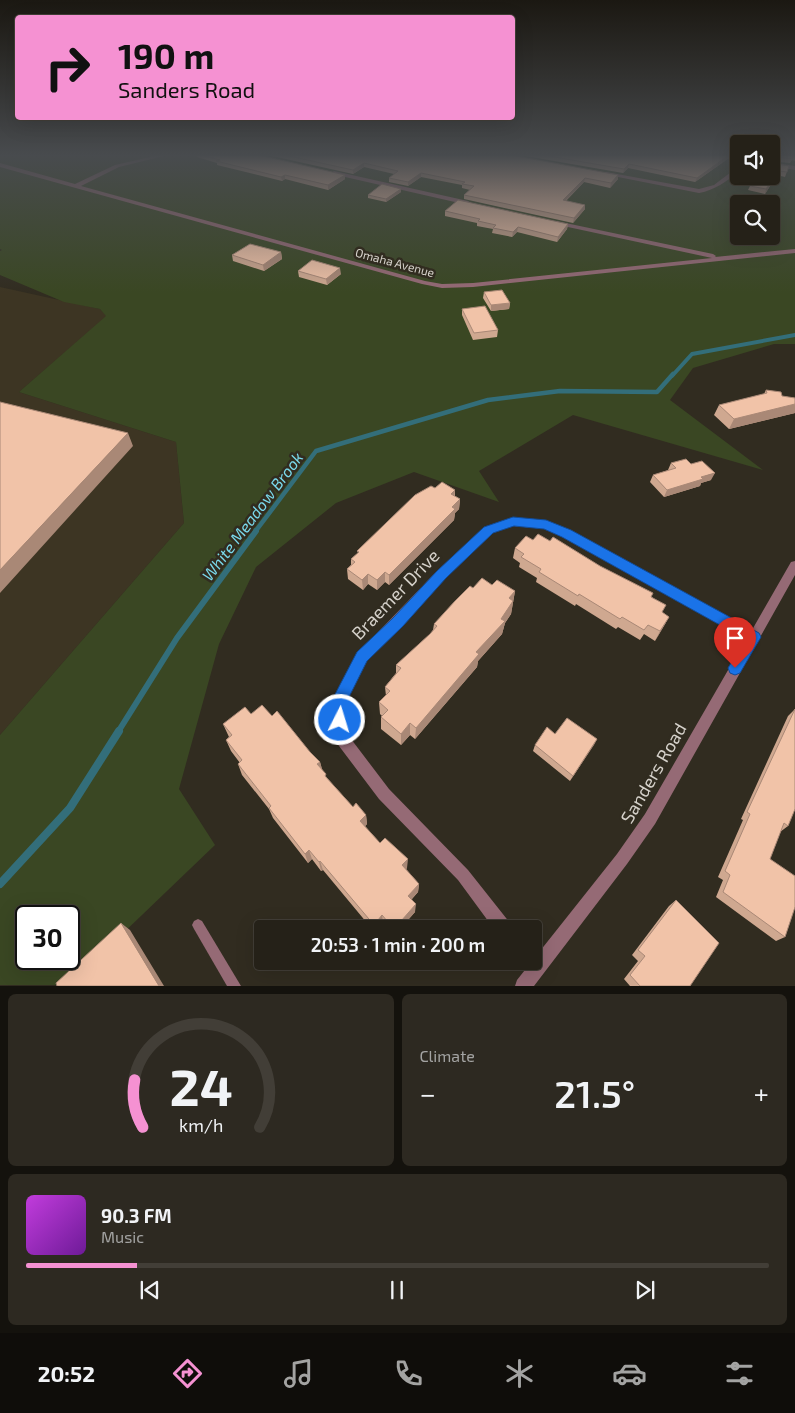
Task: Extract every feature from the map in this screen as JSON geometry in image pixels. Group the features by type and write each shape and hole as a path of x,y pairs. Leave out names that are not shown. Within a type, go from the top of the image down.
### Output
{"street":[{"name":"Omaha Avenue","path":"130,201 424,283 442,286 473,285 795,251"},
{"path":"458,201 471,204"},
{"path":"546,221 723,258"},
{"name":"Braemer Drive","path":"497,920 463,876 384,794 341,737 339,702 362,657 398,622 441,574 489,530 513,522 546,525 566,534 754,637"},
{"name":"Sanders Road","path":"542,954 622,859 650,818 795,566"},
{"name":"Sanders Road","path":"523,986 531,970"}],"lane":[{"path":"198,925 235,986"}],"shaded area":[{"path":"0,287 100,309 107,316 19,392 176,442 184,523 0,735"}],"green space":[{"path":"0,201 730,201 730,245 780,245 780,201 795,201 795,344 774,344 693,368 670,400 763,470 573,415 479,471 499,502 414,472 336,503 256,567 219,644 179,789 215,845 69,985 0,985 0,735 184,523 176,442 19,392 106,316 100,309 64,302 0,275 0,251 2,250 0,249"}],"building":[{"path":"457,201 463,201 568,224 558,237 518,227 513,232 493,228 496,225 478,221 480,219 445,211"},
{"path":"493,201 567,201 585,205 574,218"},
{"path":"250,244 281,252 263,265 232,255"},
{"path":"312,260 340,268 326,279 298,271"},
{"path":"502,290 510,303 491,305 484,292"},
{"path":"485,306 498,330 474,333 462,309"},
{"path":"766,390 781,392 782,396 795,398 795,404 734,419 719,405 767,393"},
{"path":"0,402 128,433 0,570"},
{"path":"686,459 691,464 702,461 715,473 701,477 703,479 667,490 653,475 676,468 671,463"},
{"path":"442,482 455,490 451,494 460,499 452,507 455,509 389,575 385,572 377,580 368,574 362,580 347,569 355,562 351,559 359,552 357,551 415,495 431,486 435,488"},
{"path":"538,534 550,541 553,537 600,566 653,593 651,597 666,605 662,612 669,617 660,631 648,625 644,630 622,617 620,619 539,572 541,569 521,557 524,554 515,548 526,536 533,540"},
{"path":"482,578 492,585 497,580 515,591 509,598 513,601 501,619 505,621 476,652 479,654 416,728 410,723 401,734 381,717 388,710 379,702 390,691 385,687 401,668 396,665 430,634 437,626 434,624 455,601 470,586 473,588"},
{"path":"262,705 272,716 277,711 320,762 317,764 326,774 325,776 353,807 356,803 366,815 360,821 380,843 385,838 408,859 402,865 419,884 408,896 416,904 402,920 386,920 382,915 378,920 370,920 320,861 309,850 305,854 269,808 271,806 238,764 242,760 226,740 232,735 223,724 245,707 251,714"},
{"path":"795,709 795,809 788,826 784,823 770,859 795,876 795,907 785,937 723,892 730,875 725,871 750,814 747,812"},
{"path":"567,718 597,739 573,776 535,745 547,727 555,734"},
{"path":"676,900 719,943 690,986 640,986 630,975 645,956 638,950"},
{"path":"121,923 159,986 57,986 56,983 70,970 80,970 80,961"}],"waterway":[{"name":"White Meadow Brook","path":"672,376 692,354 795,335"},
{"name":"White Meadow Brook","path":"255,532 316,451 488,400 560,391 657,392 673,374"},
{"name":"White Meadow Brook","path":"118,732 177,638 256,531"},
{"name":"White Meadow Brook","path":"0,884 70,808 119,731"}],"route":[{"path":"340,720 339,702 362,657 398,622 441,574 489,530 513,522 546,525 566,534 754,637 735,668"}]}
